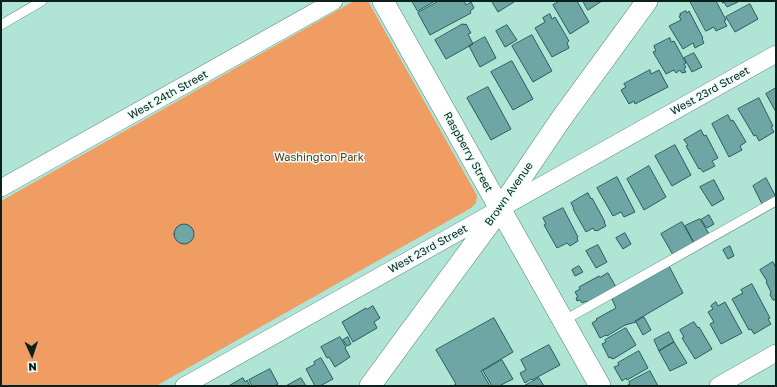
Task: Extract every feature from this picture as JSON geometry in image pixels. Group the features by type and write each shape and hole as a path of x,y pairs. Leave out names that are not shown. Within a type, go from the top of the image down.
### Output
{"street":[{"name":"West 24th Street","path":"1,188 334,1"},
{"name":"Raspberry Street","path":"383,1 600,386"},
{"name":"Brown Avenue","path":"370,386 500,208 561,119 647,1"},
{"name":"West 23rd Street","path":"184,386 776,54"},
{"path":"718,386 776,353"}],"lane":[{"path":"1,25 42,1"},
{"path":"563,321 776,202"}],"green space":[{"name":"Washington Park","path":"354,1 368,1 474,190 477,196 476,203 471,208 156,386 1,386 1,201"}],"building":[{"path":"412,1 435,1 418,11"},
{"path":"439,1 464,1 466,5 471,2 474,8 470,11 471,13 430,35 418,13"},
{"path":"560,1 577,1 589,22 570,34 553,5"},
{"path":"583,1 602,1 588,10"},
{"path":"690,1 716,1 726,20 724,21 727,26 716,31 714,27 706,31"},
{"path":"722,1 738,1 738,2 727,7"},
{"path":"492,2 514,2 498,12"},
{"path":"750,4 758,19 735,32 726,17"},
{"path":"686,11 687,13 689,11 703,38 704,43 695,48 693,43 683,49 669,26 681,20 679,16 681,15 680,14"},
{"path":"550,14 552,19 555,17 569,41 567,43 569,48 552,57 535,28 545,22 543,18"},
{"path":"463,24 466,24 471,33 468,34 473,44 446,59 435,40"},
{"path":"507,25 517,40 505,47 496,31"},
{"path":"532,35 552,71 533,82 512,46"},
{"path":"485,37 496,58 480,67 469,46"},
{"path":"670,38 671,42 674,41 686,63 684,64 686,67 684,69 686,72 682,73 680,70 676,73 674,70 666,74 653,52 656,51 654,46"},
{"path":"694,53 702,67 692,72 684,58"},
{"path":"512,61 533,99 513,110 491,72"},
{"path":"650,70 651,74 659,70 668,87 635,104 634,101 629,104 621,90 626,87 624,84"},
{"path":"488,87 511,129 491,140 467,98"},
{"path":"776,88 776,112 766,94"},
{"path":"759,98 773,126 771,127 774,132 759,141 756,135 754,136 738,109"},
{"path":"728,115 731,121 733,120 746,142 740,146 742,150 729,157 712,124"},
{"path":"701,130 704,136 706,135 718,158 712,161 715,166 703,172 700,168 699,169 686,146 688,145 684,140"},
{"path":"675,145 691,175 672,186 655,156"},
{"path":"649,166 666,197 644,210 627,179"},
{"path":"617,177 635,212 624,217 621,212 613,216 597,188"},
{"path":"766,178 776,197 762,204 753,186"},
{"path":"714,180 724,199 712,206 700,187"},
{"path":"588,193 606,226 597,231 593,228 586,232 571,203"},
{"path":"563,208 578,237 578,241 570,246 567,243 557,248 544,225 546,224 543,218"},
{"path":"709,215 714,224 707,228 701,220"},
{"path":"700,219 709,234 694,243 685,226"},
{"path":"682,222 694,243 673,255 661,234"},
{"path":"184,224 191,227 194,234 191,241 184,244 177,241 174,234 177,227"},
{"path":"625,233 631,244 623,249 616,238"},
{"path":"598,245 607,262 596,268 586,251"},
{"path":"730,246 734,256 728,259 723,250"},
{"path":"773,262 776,268 776,300 773,300 770,295 771,292 766,282 767,281 760,270"},
{"path":"579,266 583,272 575,276 572,270"},
{"path":"669,266 683,293 635,321 636,322 625,325 607,336 606,335 600,338 592,323 597,320 596,319 616,308 612,299"},
{"path":"608,273 616,287 588,303 586,301 582,303 580,300 577,301 576,298 578,297 575,292 580,289 579,287 599,276 600,277"},
{"path":"752,284 770,318 768,319 771,324 754,334 751,329 749,330 732,299 743,293 741,290"},
{"path":"716,302 718,306 725,302 742,333 721,344 710,324 714,322 708,312 713,309 711,306"},
{"path":"373,306 380,318 374,322 377,328 353,342 342,322 366,308 367,309"},
{"path":"644,317 651,330 643,335 636,322"},
{"path":"494,318 513,352 481,371 490,386 453,386 456,384 436,350"},
{"path":"694,322 698,328 699,327 712,349 695,359 682,338 684,337 680,330"},
{"path":"626,328 636,345 615,358 609,358 602,344 606,342 605,340"},
{"path":"669,332 674,342 659,351 654,340"},
{"path":"340,337 350,357 335,367 329,357 327,358 321,347"},
{"path":"348,337 351,344 347,346 343,340"},
{"path":"674,342 687,363 670,371 659,351"},
{"path":"549,345 560,365 525,383 520,373 526,370 521,360"},
{"path":"639,351 648,368 627,380 626,378 622,381 614,367 619,365 618,363"},
{"path":"321,358 333,379 320,386 315,386 306,369 315,364 314,362"},
{"path":"502,360 513,379 499,386 492,386 483,371"},
{"path":"270,369 278,384 274,386 252,386 249,380"},
{"path":"650,371 658,386 626,386 630,384 629,382"},
{"path":"243,378 245,382 247,380 250,386 229,386"},
{"path":"301,378 306,386 286,386"},
{"path":"539,378 544,386 524,386"}]}
